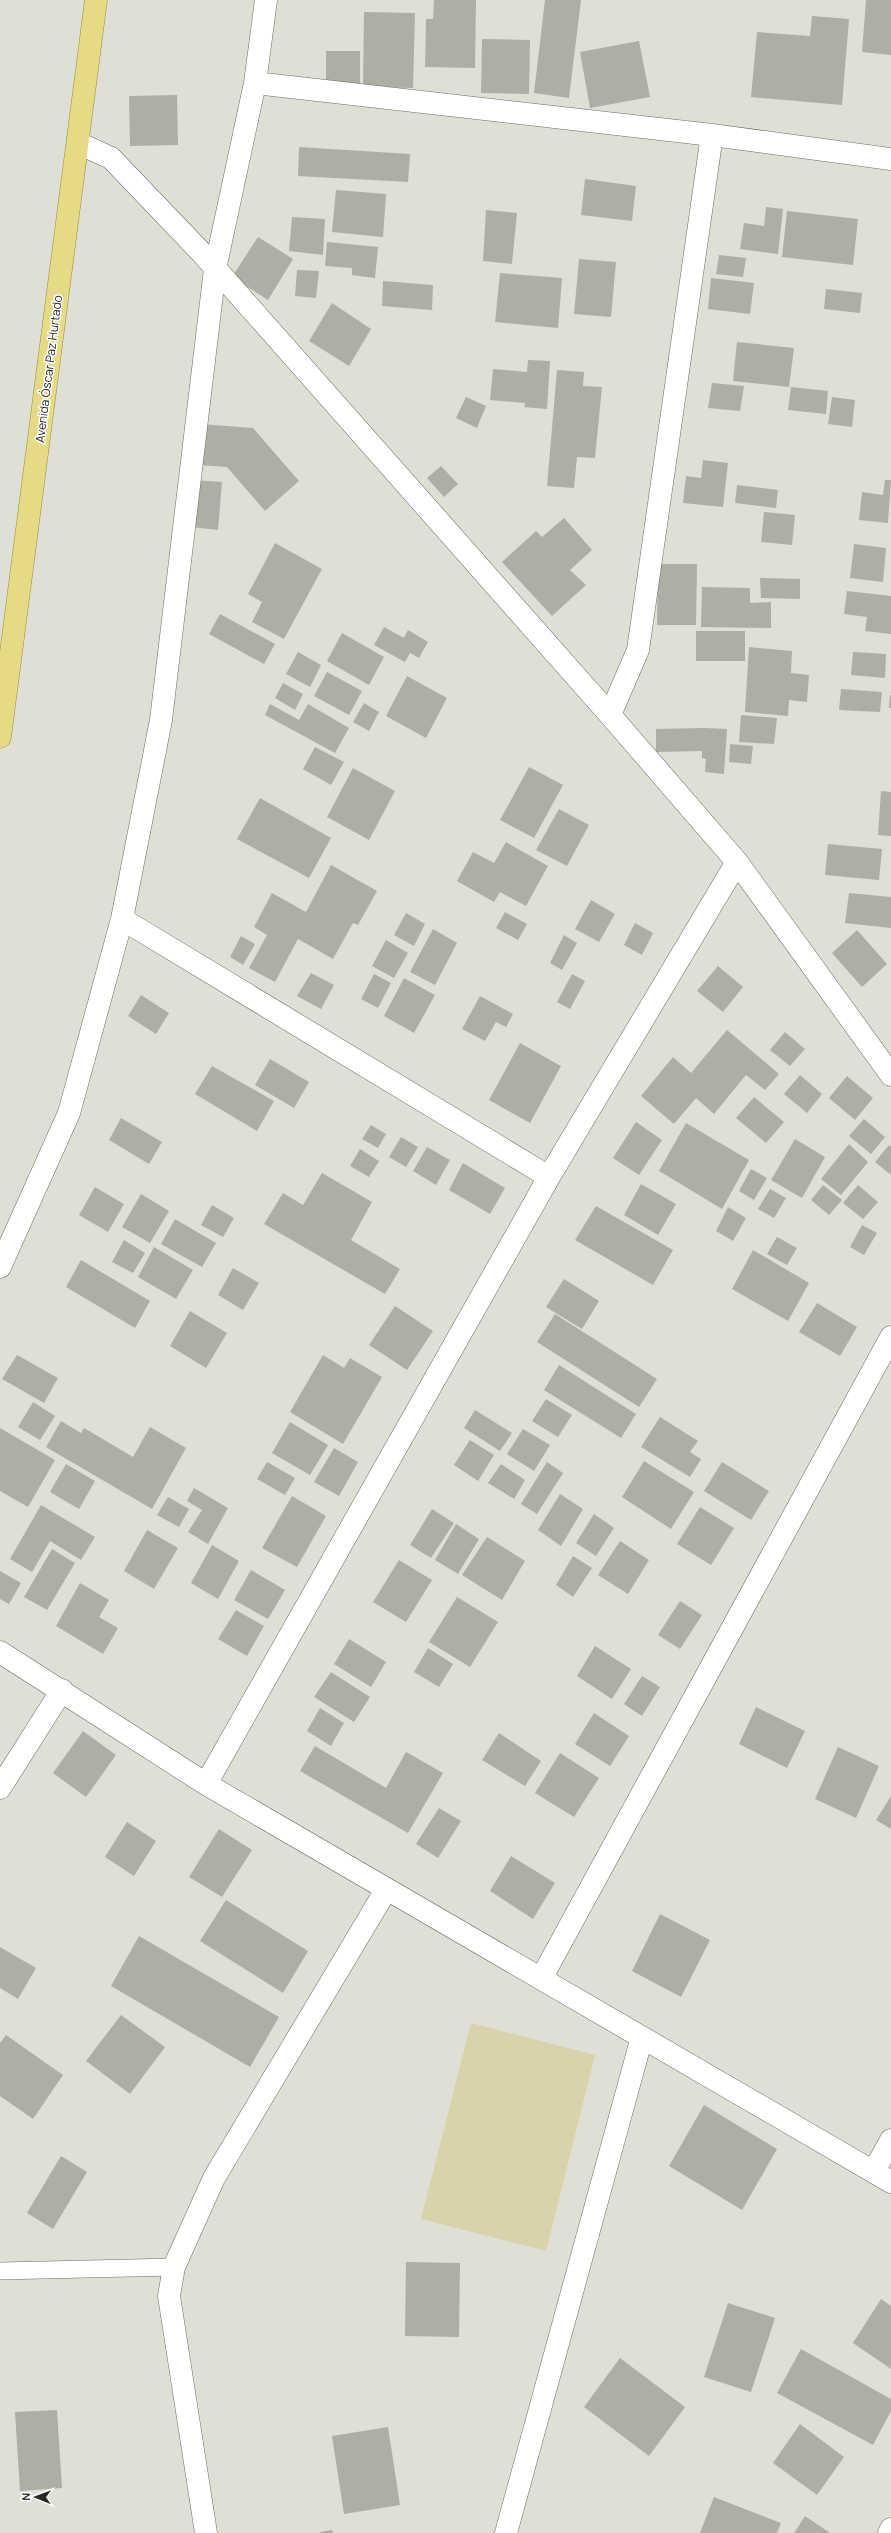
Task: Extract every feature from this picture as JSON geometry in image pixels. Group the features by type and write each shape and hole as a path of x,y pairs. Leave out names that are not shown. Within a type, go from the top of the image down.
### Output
{"main road":[{"name":"Avenida Óscar Paz Hurtado","path":"0,737 96,0"}],"street":[{"path":"0,1267 69,1113 122,919 161,720 214,269 255,84 266,0"},
{"path":"255,84 712,135 891,159"},
{"path":"610,715 638,650 712,135"},
{"path":"78,143 111,158 201,252 214,269 610,715 737,862 891,1075"},
{"path":"206,1784 549,1177 737,862"},
{"path":"122,919 549,1177"},
{"path":"542,1977 891,1336"},
{"path":"0,1652 62,1690 206,1784 386,1890 542,1977 642,2037 882,2176 891,2140"},
{"path":"0,1788 62,1690"},
{"path":"206,2533 169,2296 174,2267 214,2178 386,1890"},
{"path":"506,2533 642,2037"},
{"path":"889,2533 891,2529"}],"lane":[{"path":"0,2271 174,2267"}],"shaded area":[{"path":"471,2023 595,2055 546,2251 421,2219"}],"building":[{"path":"434,0 476,0 475,68 425,67 426,19 433,19"},
{"path":"545,0 581,0 569,98 534,93"},
{"path":"866,0 891,0 891,55 862,52"},
{"path":"364,12 415,13 413,88 363,87"},
{"path":"812,16 849,19 842,105 751,97 757,32 810,36"},
{"path":"482,39 530,40 529,94 481,93"},
{"path":"639,41 650,97 590,108 580,52"},
{"path":"326,51 360,51 360,84 326,83"},
{"path":"177,95 178,145 130,146 129,96"},
{"path":"299,147 410,154 408,182 298,176"},
{"path":"585,179 636,186 632,221 581,215"},
{"path":"336,190 386,194 383,237 332,232"},
{"path":"766,207 783,209 778,254 740,249 744,223 764,226"},
{"path":"486,210 517,213 512,264 483,261"},
{"path":"787,211 858,219 853,265 782,257"},
{"path":"292,217 325,219 323,255 289,251"},
{"path":"258,237 293,259 268,300 232,277"},
{"path":"327,242 378,247 375,278 352,275 352,268 325,266"},
{"path":"719,255 746,258 743,277 716,274"},
{"path":"579,259 616,262 611,317 574,314"},
{"path":"297,270 319,271 316,298 295,296"},
{"path":"500,273 562,278 558,328 495,322"},
{"path":"711,278 754,283 750,314 708,309"},
{"path":"383,281 433,285 432,310 382,306"},
{"path":"826,289 862,293 860,313 824,309"},
{"path":"332,303 371,329 349,366 309,341"},
{"path":"737,342 794,348 789,387 733,381"},
{"path":"528,360 550,361 547,409 524,407 525,403 490,400 493,369 527,372"},
{"path":"557,370 584,372 583,386 602,387 595,458 577,457 574,488 547,486"},
{"path":"712,383 744,386 740,411 708,408"},
{"path":"791,387 828,391 826,414 788,410"},
{"path":"466,397 486,406 477,428 456,418"},
{"path":"832,397 855,400 852,427 828,424"},
{"path":"201,424 253,428 299,481 265,511 227,467 198,465"},
{"path":"703,460 728,463 723,507 683,503 686,476 701,478"},
{"path":"441,466 458,484 444,497 427,478"},
{"path":"193,480 222,482 218,530 191,527"},
{"path":"885,480 891,480 888,523 859,520 862,492 883,495"},
{"path":"737,485 778,490 776,508 735,503"},
{"path":"764,512 795,515 792,545 761,542"},
{"path":"564,518 592,550 570,570 586,585 552,616 502,562 536,531 542,537"},
{"path":"275,543 322,569 284,639 252,622 262,602 248,594"},
{"path":"854,544 886,548 883,582 850,578"},
{"path":"658,564 697,564 696,625 657,625"},
{"path":"760,578 800,579 800,599 761,598"},
{"path":"702,587 750,588 750,603 771,602 771,628 701,627"},
{"path":"847,591 891,596 891,634 865,631 867,617 844,614"},
{"path":"220,614 275,644 264,664 209,634"},
{"path":"384,627 404,638 408,630 428,642 419,658 410,653 405,662 374,645"},
{"path":"696,631 745,631 745,661 696,661"},
{"path":"342,633 384,657 369,685 327,661"},
{"path":"749,647 792,651 791,673 809,675 807,702 789,700 788,716 745,712"},
{"path":"298,652 321,665 310,687 286,674"},
{"path":"853,652 886,654 885,678 851,675"},
{"path":"327,672 362,691 349,715 314,696"},
{"path":"407,676 447,698 426,738 386,716"},
{"path":"283,683 303,694 295,710 275,698"},
{"path":"841,689 882,692 880,712 839,710"},
{"path":"890,695 891,708 889,708"},
{"path":"364,703 379,712 369,731 353,722"},
{"path":"270,704 299,720 308,704 349,728 335,753 265,715"},
{"path":"741,715 777,718 774,744 739,742"},
{"path":"656,729 727,729 724,774 705,772 706,759 702,758 702,751 656,752"},
{"path":"730,744 753,746 751,764 729,762"},
{"path":"315,747 344,762 331,785 303,769"},
{"path":"529,767 563,785 534,838 500,820"},
{"path":"353,768 395,791 369,840 327,817"},
{"path":"881,791 891,792 891,836 878,835"},
{"path":"260,798 331,838 309,878 237,839"},
{"path":"559,809 589,825 567,866 536,850"},
{"path":"506,842 548,866 526,906 500,892 494,902 457,881 473,852 494,863"},
{"path":"828,844 882,849 879,880 825,875"},
{"path":"331,865 377,891 358,925 353,923 333,959 298,939 275,982 249,968 267,935 254,927 272,893 306,912"},
{"path":"849,893 891,897 891,928 845,923"},
{"path":"591,900 615,914 599,942 575,929"},
{"path":"505,912 527,924 518,940 496,928"},
{"path":"406,913 425,924 414,946 394,935"},
{"path":"635,923 653,933 642,955 624,945"},
{"path":"433,929 457,943 435,985 410,972"},
{"path":"857,930 887,964 862,987 832,953"},
{"path":"564,935 577,943 562,970 550,963"},
{"path":"241,936 255,944 243,965 230,957"},
{"path":"386,940 408,953 394,978 372,966"},
{"path":"718,966 743,987 723,1012 697,991"},
{"path":"311,973 334,985 321,1009 297,996"},
{"path":"374,974 391,983 378,1008 361,999"},
{"path":"572,974 585,981 570,1009 557,1002"},
{"path":"404,978 435,995 414,1033 384,1016"},
{"path":"141,995 169,1013 156,1034 128,1016"},
{"path":"480,996 513,1014 506,1027 496,1022 485,1041 462,1029"},
{"path":"727,1030 779,1074 765,1090 746,1075 714,1114 696,1098 674,1124 641,1096 673,1057 691,1073"},
{"path":"785,1032 805,1049 790,1066 770,1050"},
{"path":"520,1043 561,1066 530,1123 489,1100"},
{"path":"270,1059 309,1082 294,1108 255,1085"},
{"path":"212,1066 274,1101 257,1131 195,1094"},
{"path":"800,1075 822,1094 807,1113 784,1094"},
{"path":"847,1076 873,1098 855,1120 829,1098"},
{"path":"754,1097 784,1122 766,1143 736,1118"},
{"path":"121,1118 162,1142 149,1164 109,1140"},
{"path":"864,1119 885,1137 871,1154 849,1136"},
{"path":"636,1122 662,1140 639,1175 613,1158"},
{"path":"686,1123 749,1160 722,1209 659,1171"},
{"path":"371,1125 386,1134 378,1148 362,1139"},
{"path":"401,1137 418,1147 406,1167 389,1157"},
{"path":"795,1139 825,1157 802,1198 771,1180"},
{"path":"849,1144 868,1162 841,1195 821,1179"},
{"path":"889,1145 891,1147 891,1175 875,1162"},
{"path":"427,1147 450,1160 436,1185 413,1171"},
{"path":"360,1149 379,1161 369,1177 350,1166"},
{"path":"463,1163 505,1188 490,1214 449,1190"},
{"path":"751,1169 767,1178 754,1200 739,1191"},
{"path":"322,1173 372,1202 351,1240 400,1269 385,1294 264,1224 283,1193 303,1205"},
{"path":"641,1184 676,1204 658,1235 624,1215"},
{"path":"823,1185 842,1200 829,1215 811,1200"},
{"path":"858,1185 878,1202 863,1219 843,1203"},
{"path":"95,1187 124,1204 108,1232 79,1215"},
{"path":"770,1189 786,1198 774,1218 758,1209"},
{"path":"141,1194 169,1211 150,1243 122,1227"},
{"path":"212,1205 234,1218 223,1237 201,1225"},
{"path":"596,1206 673,1250 653,1285 575,1240"},
{"path":"728,1207 746,1218 733,1241 716,1231"},
{"path":"175,1219 216,1243 202,1267 161,1244"},
{"path":"862,1225 877,1233 864,1255 850,1247"},
{"path":"777,1237 797,1248 787,1265 767,1254"},
{"path":"124,1240 145,1253 133,1273 112,1262"},
{"path":"154,1247 193,1270 176,1299 138,1277"},
{"path":"753,1250 809,1283 788,1321 732,1289"},
{"path":"81,1260 150,1301 135,1328 66,1287"},
{"path":"233,1268 259,1283 243,1310 218,1295"},
{"path":"564,1279 599,1301 582,1329 546,1307"},
{"path":"817,1303 857,1327 840,1356 799,1332"},
{"path":"395,1306 433,1331 407,1370 369,1345"},
{"path":"190,1311 227,1333 206,1368 170,1346"},
{"path":"555,1314 657,1379 639,1407 537,1342"},
{"path":"17,1355 58,1378 44,1403 2,1379"},
{"path":"323,1355 344,1368 350,1358 382,1377 343,1444 290,1412"},
{"path":"559,1365 636,1414 621,1438 544,1390"},
{"path":"546,1399 572,1415 558,1437 532,1421"},
{"path":"33,1402 55,1416 40,1440 18,1427"},
{"path":"475,1410 512,1433 500,1451 464,1428"},
{"path":"660,1417 698,1441 690,1452 701,1459 690,1477 641,1447"},
{"path":"61,1421 81,1433 84,1428 133,1457 150,1427 186,1448 152,1509 46,1447"},
{"path":"290,1422 328,1445 310,1475 272,1453"},
{"path":"0,1428 55,1460 28,1507 0,1491"},
{"path":"523,1429 550,1445 534,1471 507,1454"},
{"path":"470,1440 494,1455 478,1481 454,1465"},
{"path":"334,1448 358,1462 339,1496 314,1482"},
{"path":"644,1461 694,1492 671,1529 622,1497"},
{"path":"267,1462 295,1478 285,1495 257,1479"},
{"path":"547,1462 563,1473 537,1514 521,1504"},
{"path":"722,1462 769,1491 751,1520 704,1491"},
{"path":"66,1464 95,1481 79,1509 50,1492"},
{"path":"501,1464 525,1480 514,1499 488,1483"},
{"path":"194,1488 228,1508 208,1544 188,1532 202,1510 187,1501"},
{"path":"560,1494 583,1509 561,1546 538,1530"},
{"path":"292,1496 326,1516 297,1567 262,1548"},
{"path":"168,1497 189,1509 179,1527 157,1515"},
{"path":"41,1505 95,1537 81,1560 50,1541 32,1572 10,1559"},
{"path":"700,1507 734,1528 711,1565 677,1544"},
{"path":"432,1509 454,1523 431,1558 410,1545"},
{"path":"594,1514 614,1528 596,1556 576,1543"},
{"path":"456,1524 479,1539 458,1574 435,1560"},
{"path":"147,1530 178,1548 154,1589 124,1571"},
{"path":"487,1537 525,1561 502,1600 462,1575"},
{"path":"620,1541 649,1560 628,1594 598,1575"},
{"path":"212,1545 239,1561 218,1599 191,1583"},
{"path":"52,1549 75,1563 47,1610 24,1597"},
{"path":"573,1556 592,1568 573,1597 556,1585"},
{"path":"399,1560 432,1580 406,1622 373,1602"},
{"path":"251,1570 285,1590 268,1619 234,1600"},
{"path":"0,1571 21,1583 9,1604 0,1599"},
{"path":"80,1583 109,1600 99,1617 118,1628 103,1654 56,1626"},
{"path":"457,1597 498,1622 470,1667 429,1642"},
{"path":"680,1601 702,1615 680,1649 658,1635"},
{"path":"236,1610 264,1626 247,1656 218,1639"},
{"path":"349,1639 386,1662 371,1687 334,1664"},
{"path":"595,1646 631,1669 612,1699 577,1676"},
{"path":"428,1648 453,1664 439,1687 414,1672"},
{"path":"331,1672 370,1697 354,1722 314,1697"},
{"path":"642,1676 660,1687 642,1716 624,1704"},
{"path":"756,1707 805,1731 787,1768 739,1744"},
{"path":"320,1708 344,1723 331,1746 307,1731"},
{"path":"594,1713 629,1736 610,1766 575,1744"},
{"path":"83,1731 116,1755 86,1797 53,1773"},
{"path":"499,1733 541,1761 525,1786 482,1760"},
{"path":"315,1746 386,1788 406,1752 443,1773 408,1833 300,1771"},
{"path":"838,1747 879,1766 856,1818 815,1799"},
{"path":"560,1753 599,1778 574,1817 535,1793"},
{"path":"891,1796 891,1829 876,1820"},
{"path":"439,1808 461,1821 438,1858 416,1844"},
{"path":"127,1822 156,1841 134,1876 105,1857"},
{"path":"219,1829 252,1850 222,1897 189,1877"},
{"path":"511,1856 555,1883 533,1919 490,1891"},
{"path":"226,1900 308,1951 283,1993 200,1941"},
{"path":"660,1914 710,1940 681,1997 632,1971"},
{"path":"139,1936 279,2017 250,2067 111,1986"},
{"path":"0,1947 36,1968 18,1999 0,1988"},
{"path":"121,2015 165,2047 130,2094 86,2061"},
{"path":"6,2035 63,2075 33,2119 0,2096 0,2043"},
{"path":"704,2105 777,2149 742,2210 669,2166"},
{"path":"61,2156 87,2172 53,2229 27,2213"},
{"path":"406,2262 460,2263 459,2337 405,2336"},
{"path":"881,2299 891,2306 891,2369 853,2343"},
{"path":"728,2303 775,2318 751,2392 704,2377"},
{"path":"801,2349 891,2399 891,2411 873,2445 777,2393"},
{"path":"620,2358 685,2407 649,2456 584,2407"},
{"path":"57,2410 62,2488 20,2491 15,2412"},
{"path":"800,2424 844,2457 817,2495 773,2463"},
{"path":"388,2427 400,2505 344,2514 332,2436"},
{"path":"714,2497 781,2523 777,2533 700,2533"},
{"path":"805,2516 830,2533 794,2533"},
{"path":"332,2530 333,2533 320,2533 320,2532"}]}
